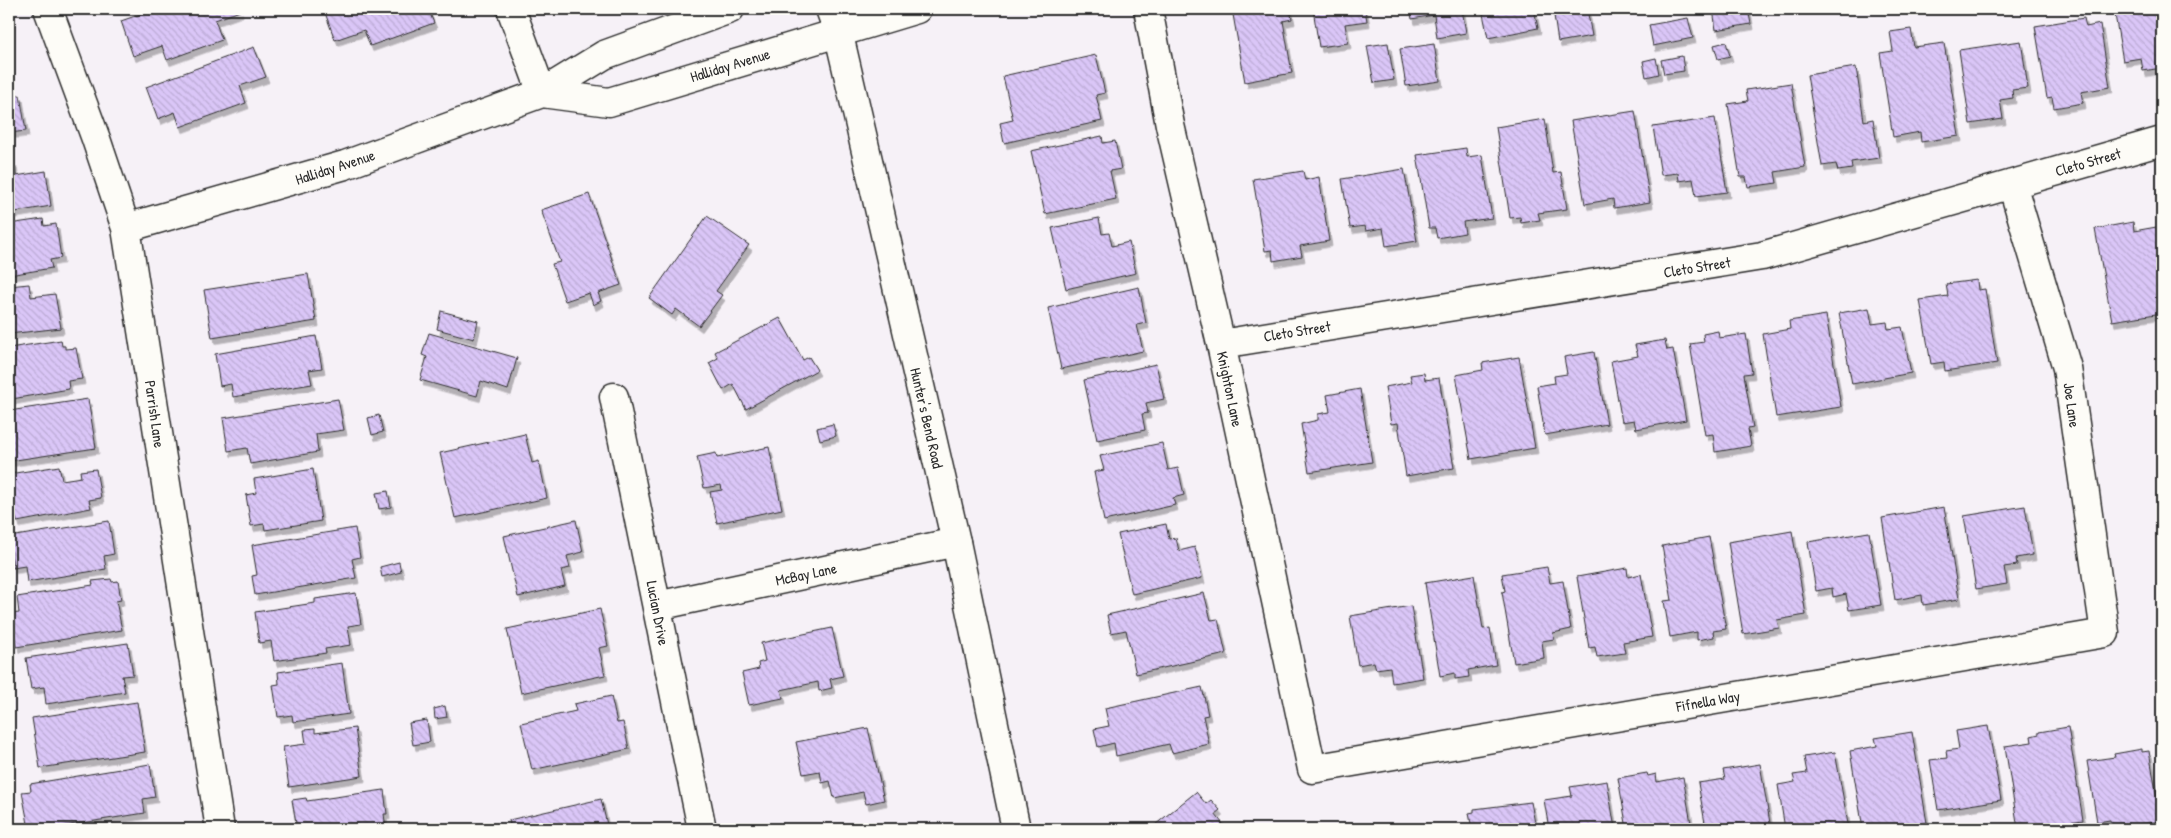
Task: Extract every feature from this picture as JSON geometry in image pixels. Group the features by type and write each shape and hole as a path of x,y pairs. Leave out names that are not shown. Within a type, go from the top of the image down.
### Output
{"street":[{"name":"Parrish Lane","path":"48,9 96,139 126,228 220,829"},
{"path":"511,9 542,94"},
{"name":"Halliday Avenue","path":"126,228 345,165 542,94 604,55 730,9"},
{"name":"Halliday Avenue","path":"542,94 609,102 834,20 917,9"},
{"name":"Knighton Lane","path":"1148,9 1170,125 1221,344 1312,769"},
{"name":"Hunter's Bend Road","path":"834,20 956,542 1016,829"},
{"name":"Cleto Street","path":"1221,344 1762,256 2162,141"},
{"name":"Joe Lane","path":"2012,184 2067,368 2105,633"},
{"name":"Lucian Drive","path":"614,397 702,829"},
{"name":"McBay Lane","path":"656,606 956,542"},
{"name":"Fifnella Way","path":"1312,769 2105,633"}],"building":[{"path":"155,9 240,9 240,11 215,20 222,40 167,60 162,46 133,56 121,21"},
{"path":"428,9 434,23 370,46 364,30 335,40 324,10"},
{"path":"1232,9 1290,9 1292,19 1283,21 1292,73 1245,82"},
{"path":"1313,9 1365,9 1367,21 1345,24 1348,43 1319,47"},
{"path":"1410,9 1462,9 1466,33 1437,38 1434,15 1412,19"},
{"path":"1482,9 1534,9 1538,28 1488,38"},
{"path":"1553,9 1587,9 1592,36 1558,42"},
{"path":"1713,9 1748,9 1751,24 1716,30"},
{"path":"2114,9 2162,9 2162,68 2143,71 2141,58 2123,61"},
{"path":"1688,18 1693,38 1653,46 1649,25"},
{"path":"2084,18 2086,27 2100,24 2110,87 2081,92 2083,103 2054,108 2052,97 2047,98 2035,26"},
{"path":"1911,29 1914,47 1944,43 1959,136 1921,142 1920,132 1893,137 1880,53 1893,51 1890,32"},
{"path":"2021,41 2028,88 2012,90 2013,98 2000,100 2003,119 1970,124 1959,50"},
{"path":"1726,42 1730,56 1718,59 1714,45"},
{"path":"1388,43 1394,80 1374,83 1367,46"},
{"path":"1434,44 1440,81 1406,86 1400,49"},
{"path":"254,47 266,77 240,86 246,103 180,127 175,112 158,119 146,87"},
{"path":"1096,55 1105,93 1096,95 1102,121 1004,143 1000,123 1013,120 1003,76"},
{"path":"1682,56 1684,71 1664,74 1661,60"},
{"path":"1656,58 1659,74 1646,77 1643,61"},
{"path":"1856,67 1864,121 1873,119 1879,158 1851,162 1852,169 1838,171 1836,164 1822,166 1807,75"},
{"path":"1791,83 1805,167 1775,172 1777,183 1748,187 1746,177 1740,177 1728,104 1748,101 1746,90"},
{"path":"20,95 26,131 9,133 9,97"},
{"path":"1635,111 1650,202 1614,208 1613,199 1585,204 1571,121"},
{"path":"1715,118 1727,192 1696,196 1693,179 1679,181 1678,173 1661,175 1653,127"},
{"path":"1545,119 1553,173 1561,172 1567,209 1538,213 1540,220 1521,223 1520,217 1510,218 1496,127"},
{"path":"1102,136 1103,143 1115,141 1121,169 1110,171 1116,199 1045,214 1031,151"},
{"path":"1466,148 1467,157 1482,155 1492,218 1463,222 1465,233 1437,238 1435,228 1429,228 1417,155"},
{"path":"14,162 16,176 46,171 51,206 9,213 9,163"},
{"path":"1404,169 1417,241 1386,246 1383,228 1366,231 1365,226 1350,228 1342,179"},
{"path":"1303,171 1305,180 1319,177 1329,241 1300,246 1302,256 1273,261 1272,250 1265,251 1253,179"},
{"path":"589,194 621,285 598,293 601,301 593,305 589,293 565,301 552,264 560,262 541,210"},
{"path":"707,216 749,245 716,291 722,295 699,326 676,309 672,315 649,298"},
{"path":"1099,218 1102,234 1109,233 1112,246 1129,242 1136,273 1066,289 1052,228"},
{"path":"43,219 44,226 56,224 61,258 50,260 52,268 9,275 9,224"},
{"path":"2133,222 2134,231 2162,226 2162,313 2112,321 2095,229"},
{"path":"308,274 316,321 212,338 204,290"},
{"path":"1977,280 1978,290 1985,289 1997,363 1945,371 1944,362 1931,364 1920,300 1948,296 1946,284"},
{"path":"29,284 31,297 55,294 61,328 9,334 9,286"},
{"path":"1139,287 1146,323 1137,325 1143,351 1061,369 1048,308"},
{"path":"1869,308 1872,324 1887,322 1888,329 1902,327 1911,373 1852,384 1839,313"},
{"path":"441,311 478,321 474,339 437,329"},
{"path":"1826,315 1841,407 1776,417 1763,334 1790,329 1789,321"},
{"path":"780,318 803,360 809,357 817,370 746,409 733,384 723,390 709,363 718,358 715,352"},
{"path":"1718,331 1719,338 1746,334 1752,373 1744,374 1753,428 1748,429 1751,446 1715,452 1713,434 1705,435 1690,344 1704,342 1703,334"},
{"path":"429,333 517,358 508,390 481,381 477,396 420,380 427,357 422,355"},
{"path":"316,336 322,368 309,370 312,384 233,397 231,384 220,386 215,354"},
{"path":"61,340 62,346 65,346 65,349 76,348 82,379 68,381 69,389 12,399 9,379 9,348"},
{"path":"1665,340 1667,350 1673,349 1686,420 1636,429 1634,420 1622,422 1611,361 1638,356 1635,345"},
{"path":"1594,352 1607,424 1545,435 1537,386 1555,383 1554,376 1567,374 1564,357"},
{"path":"1519,357 1535,448 1471,459 1456,375 1483,370 1482,363"},
{"path":"1156,364 1164,399 1146,403 1148,413 1142,414 1145,430 1097,440 1084,380"},
{"path":"1424,373 1425,380 1439,378 1454,468 1406,476 1398,423 1391,424 1385,387 1412,382 1410,375"},
{"path":"1360,389 1372,462 1309,472 1301,424 1318,420 1318,414 1330,412 1327,395"},
{"path":"88,399 96,448 9,461 9,411"},
{"path":"338,399 344,430 316,434 318,452 250,464 247,448 228,451 223,418"},
{"path":"379,415 383,432 372,435 368,418"},
{"path":"833,424 836,436 820,440 817,428"},
{"path":"525,434 532,463 539,461 547,498 455,518 440,453"},
{"path":"1162,443 1168,470 1178,468 1184,495 1173,498 1175,505 1104,521 1094,472 1104,470 1100,456"},
{"path":"769,447 782,509 717,523 710,492 722,490 721,485 704,488 697,457 716,453 717,458"},
{"path":"59,466 62,480 81,477 80,471 96,469 101,498 89,500 91,508 17,522 15,515 12,516 9,501 9,474"},
{"path":"313,469 321,521 265,530 264,524 251,526 246,495 256,493 254,479"},
{"path":"388,491 391,507 379,509 376,493"},
{"path":"2025,506 2033,555 2016,558 2017,565 2004,567 2007,584 1976,589 1964,516"},
{"path":"1944,507 1959,599 1923,605 1922,595 1895,600 1882,518"},
{"path":"576,520 583,552 567,556 570,568 561,570 565,586 518,597 504,536"},
{"path":"109,521 114,554 104,556 106,569 27,582 25,566 13,568 9,537"},
{"path":"1166,524 1169,539 1176,538 1179,551 1195,547 1202,578 1132,594 1118,534"},
{"path":"355,528 360,557 352,559 356,578 255,595 252,576 257,575 252,545"},
{"path":"1792,531 1806,615 1777,620 1779,628 1743,634 1728,542"},
{"path":"1869,532 1881,605 1849,610 1846,594 1833,597 1832,588 1816,591 1808,542"},
{"path":"1709,537 1726,629 1713,631 1714,637 1697,640 1697,632 1670,637 1664,601 1672,600 1662,546"},
{"path":"399,562 401,572 382,577 380,567"},
{"path":"1547,567 1550,583 1563,581 1571,629 1553,633 1554,639 1542,641 1544,658 1514,663 1502,592 1505,591 1502,574"},
{"path":"1627,568 1628,577 1641,574 1652,637 1623,642 1625,653 1597,657 1595,647 1589,648 1577,577"},
{"path":"1474,575 1483,629 1490,628 1496,665 1468,670 1469,677 1455,679 1455,673 1440,676 1425,583"},
{"path":"111,579 112,582 118,581 121,600 116,601 122,630 16,647 11,614 19,613 17,597 93,585 92,581"},
{"path":"356,593 361,624 348,626 351,645 325,649 326,653 274,661 271,641 259,643 255,612 315,603 315,599"},
{"path":"1204,593 1211,620 1218,619 1226,654 1136,674 1126,630 1111,633 1107,615"},
{"path":"1411,606 1423,678 1392,683 1390,667 1376,669 1374,662 1358,665 1350,616"},
{"path":"600,609 608,646 599,648 605,675 521,693 507,629"},
{"path":"832,628 843,676 830,679 832,688 819,691 818,682 781,690 783,698 749,705 742,673 759,669 758,663 765,661 761,643"},
{"path":"128,643 133,675 122,676 125,692 46,704 44,687 31,689 26,658"},
{"path":"342,663 349,714 293,722 292,715 278,717 273,685 279,684 278,672"},
{"path":"1202,687 1208,715 1203,716 1209,744 1172,753 1169,744 1116,756 1114,743 1098,747 1094,729 1109,726 1105,708"},
{"path":"611,696 617,723 623,722 629,749 532,770 521,723 576,711 574,704"},
{"path":"137,702 145,752 40,768 32,718"},
{"path":"445,706 447,717 435,719 434,709"},
{"path":"427,720 430,742 413,745 409,723"},
{"path":"1988,726 2001,800 1938,810 1930,760 1947,758 1946,751 1959,749 1956,731"},
{"path":"2068,727 2083,820 2018,829 2005,746 2032,742 2031,736 2039,734 2039,732"},
{"path":"355,728 362,776 289,787 283,747 306,744 304,730 315,729 315,733"},
{"path":"868,728 884,800 866,804 863,792 834,798 830,781 822,783 820,771 803,774 796,742"},
{"path":"1912,732 1927,823 1891,829 1863,829 1850,751 1877,746 1875,738"},
{"path":"2142,749 2142,752 2149,751 2161,821 2112,829 2110,820 2097,822 2087,761 2115,757 2114,754"},
{"path":"1835,752 1848,824 1815,829 1785,829 1778,785 1795,782 1793,775 1807,773 1804,757"},
{"path":"150,764 155,797 143,799 145,813 57,827 57,829 29,829 22,792 31,791 30,784"},
{"path":"1760,764 1771,829 1706,829 1698,783 1725,779 1723,770"},
{"path":"1647,773 1648,776 1656,774 1657,782 1683,777 1692,829 1627,829 1618,778"},
{"path":"1607,781 1615,829 1549,829 1544,800 1572,796 1570,787"},
{"path":"384,790 387,814 384,814 386,829 297,829 292,800 306,798 307,801"},
{"path":"1196,792 1206,804 1211,800 1220,810 1215,814 1227,829 1150,829"},
{"path":"601,799 608,829 511,829 509,820"},
{"path":"1531,802 1536,829 1472,829 1469,813 1474,812 1474,809"}]}
